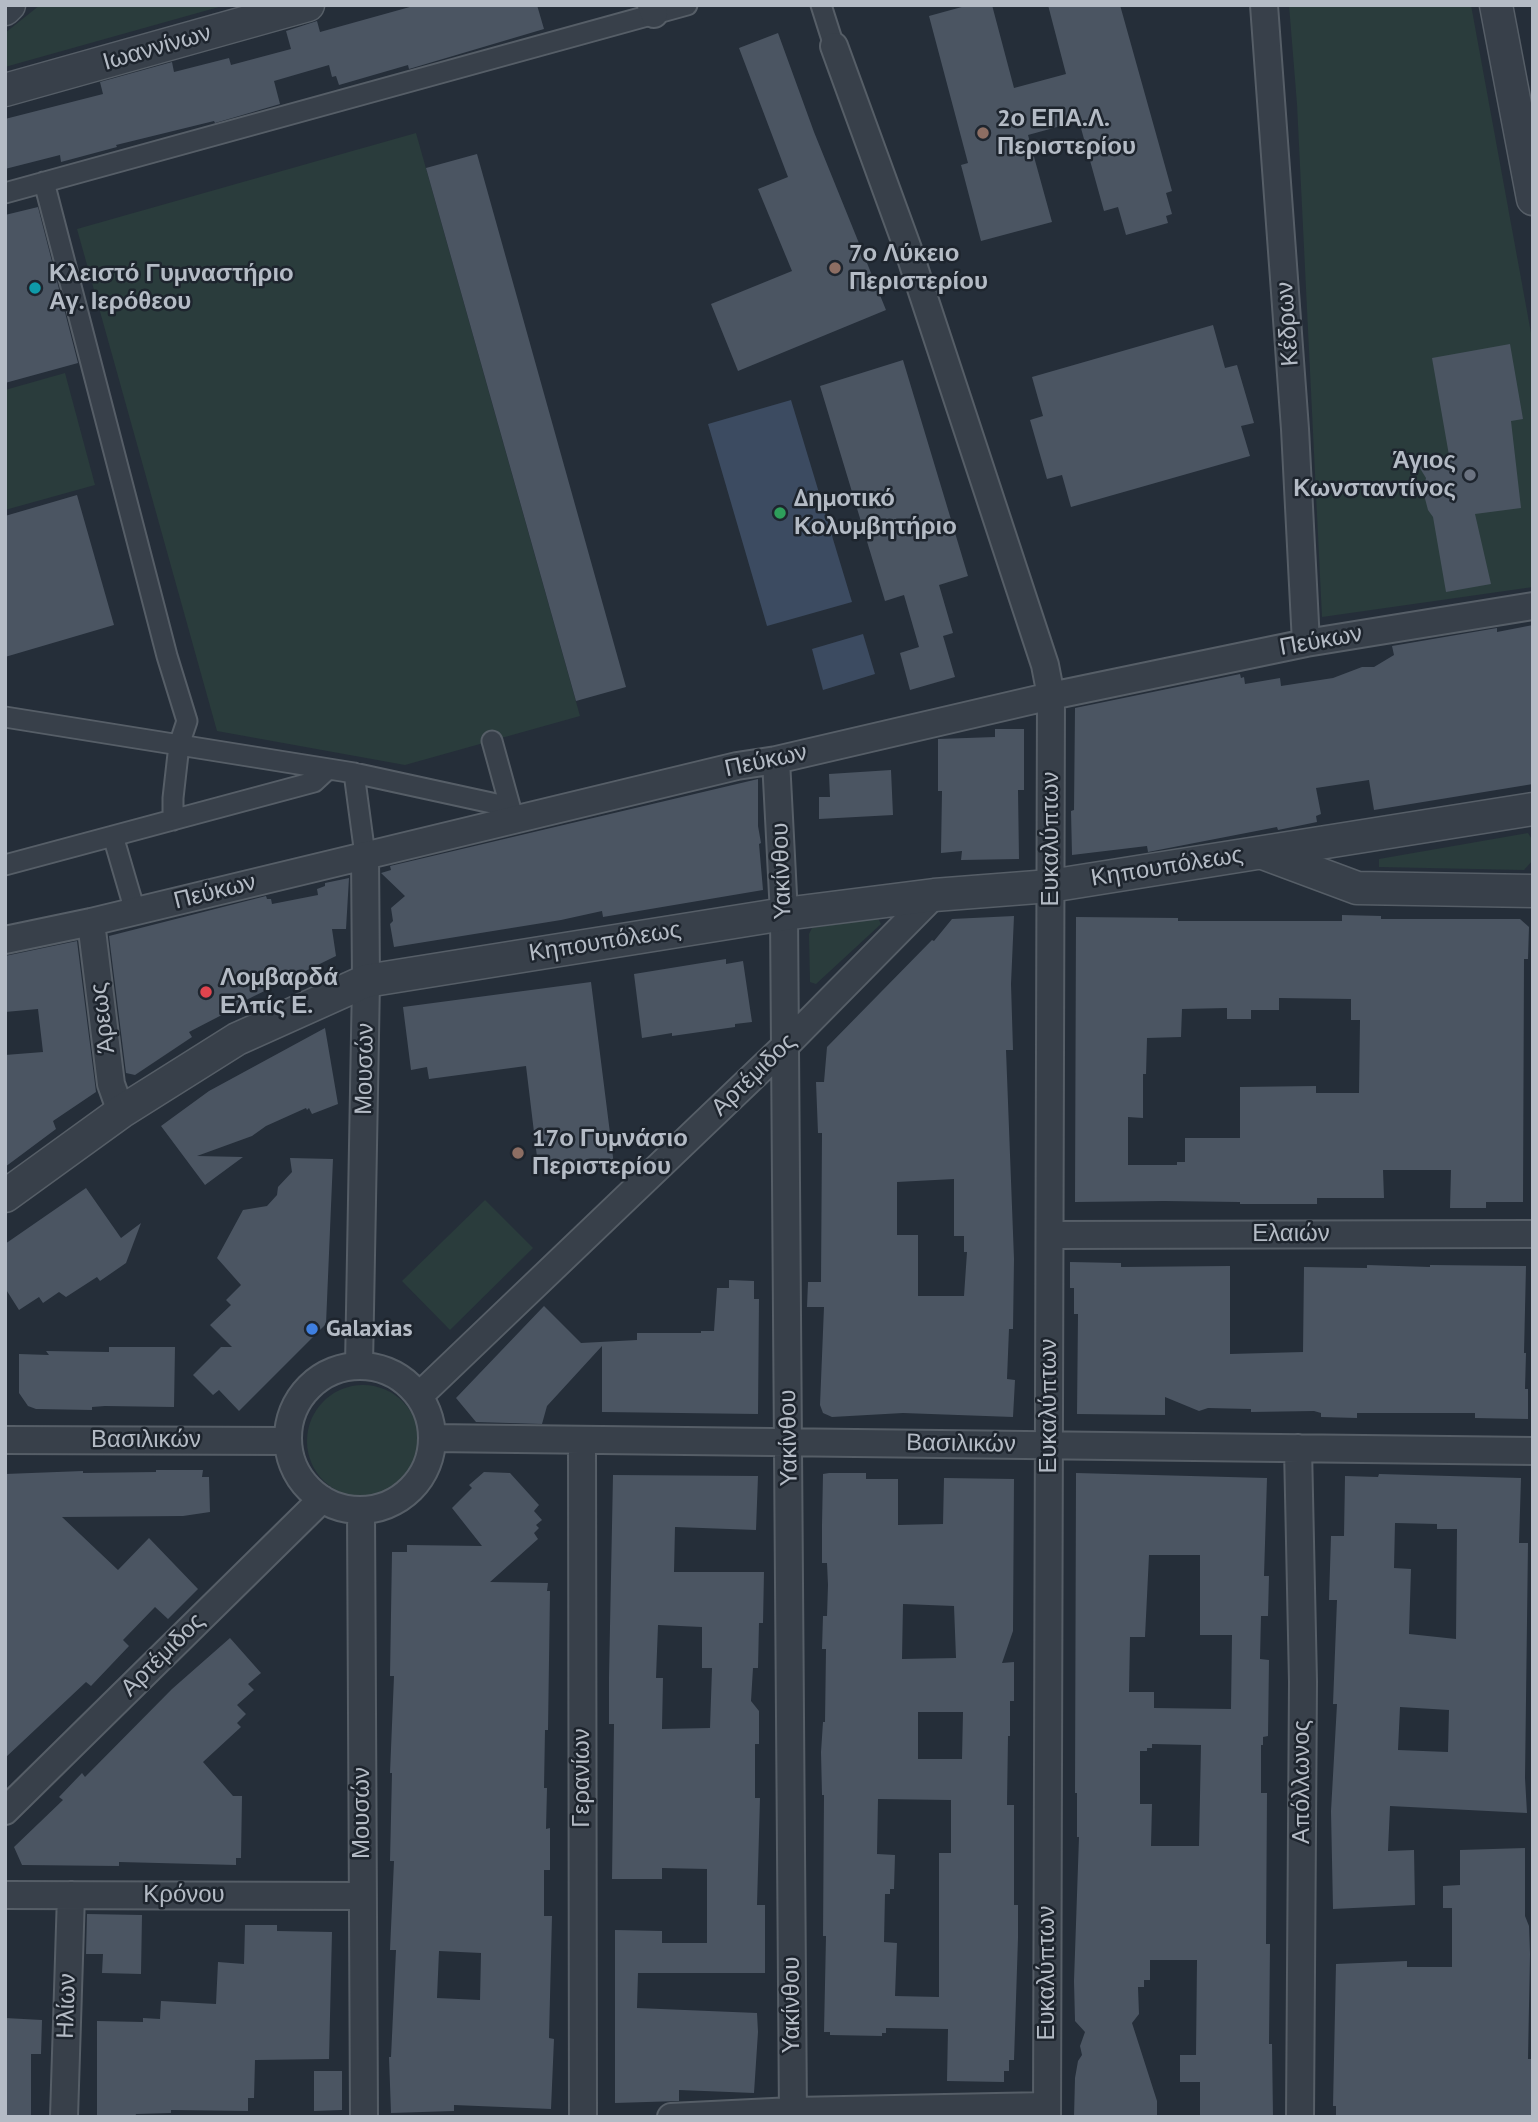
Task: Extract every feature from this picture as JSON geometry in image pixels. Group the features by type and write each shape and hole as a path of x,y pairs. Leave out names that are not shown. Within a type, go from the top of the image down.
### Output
{"street":[{"path":"5,9 9,5"},
{"name":"Ιωαννίνων","path":"5,90 308,5"},
{"path":"5,193 653,10 687,5"},
{"path":"821,5 834,46"},
{"name":"Κέδρων","path":"1264,5 1294,415 1306,643"},
{"path":"1496,5 1532,195"},
{"name":"Ευκαλύπτων","path":"834,46 950,374 1045,665 1051,696 1047,2111"},
{"path":"44,182 163,642 187,721 180,745 173,820"},
{"name":"Πεύκων","path":"5,940 91,922 365,855 512,813 776,760 1051,696 1306,643 1533,606"},
{"path":"5,717 354,773 512,813 492,741"},
{"name":"Υακίνθου","path":"776,760 784,914 786,1045 793,2114"},
{"path":"5,865 314,782 328,769"},
{"name":"Μουσών","path":"354,773 365,855 366,981 359,1365"},
{"name":"Κηπουπόλεως","path":"5,1196 121,1112 237,1039 366,981 784,914 934,895 1050,886 1533,809"},
{"path":"113,836 135,911"},
{"name":"Κηπουπόλεως","path":"1262,852 1357,888 1533,891"},
{"name":"Αρτέμιδος","path":"419,1396 786,1045 934,895"},
{"name":"Άρεως","path":"91,922 111,1084 121,1112"},
{"name":"Ελαιών","path":"1049,1235 1533,1234"},
{"path":"359,1365 383,1369 403,1379 419,1396 429,1416 432,1438 428,1460 418,1480 402,1496 383,1506 360,1510 340,1507 307,1488 290,1458 287,1441 289,1422 296,1403 308,1388 323,1376 341,1368 359,1365"},
{"name":"Βασιλικών","path":"432,1438 1533,1451"},
{"name":"Βασιλικών","path":"5,1440 287,1441"},
{"name":"Γερανίων","path":"582,1440 583,2117"},
{"name":"Απόλλωνος","path":"1298,1448 1303,1682 1300,2117"},
{"name":"Αρτέμιδος","path":"5,1811 322,1499"},
{"name":"Μουσών","path":"360,1510 364,2117"},
{"name":"Κρόνου","path":"5,1895 362,1896"},
{"name":"Ηλίων","path":"64,2117 71,1895"},
{"path":"671,2117 1047,2111"}],"shaded area":[{"path":"40,5 226,5 5,67 5,33"},
{"path":"1289,5 1471,5 1533,344 1533,587 1322,617 1297,104"},
{"path":"416,133 580,716 405,765 217,731 77,229"},
{"path":"65,373 95,485 5,510 5,390"},
{"path":"1528,833 1533,841 1533,860 1524,870 1379,867 1379,859"},
{"path":"878,918 881,924 816,984 810,982 809,934 812,928"},
{"path":"485,1200 533,1248 450,1330 402,1281"},
{"path":"363,1385 385,1389 403,1401 415,1419 419,1441 415,1463 403,1481 385,1493 363,1497 341,1493 323,1481 311,1463 307,1441 311,1419 323,1401 341,1389"}],"water":[{"name":"Δημοτικό Κολυμβητήριο","path":"791,400 852,602 767,626 708,424"},
{"path":"863,634 875,674 823,690 812,649"}],"building":[{"path":"417,5 537,5 544,29 409,69 408,65 339,85 336,76 332,77 329,65 274,81 280,104 215,123 214,121 116,145 117,147 61,162 60,155 5,169 5,119 103,94 100,82 172,62 174,72 229,58 231,65 291,49 286,31 317,21 320,32"},
{"path":"969,5 992,5 1014,88 1066,74 1048,5 1120,5 1172,191 1166,193 1172,214 1166,216 1168,223 1126,235 1118,207 1104,211 1079,121 1028,135 1052,222 981,241 961,165 968,163 929,16"},
{"name":"7ο Λύκειο Περιστερίου","path":"778,33 814,132 886,310 738,371 711,304 792,271 758,189 788,177 739,48"},
{"path":"477,154 626,687 576,701 426,168"},
{"name":"Κλειστό Γυμναστήριο Αγ. Ιερόθεου","path":"38,207 78,363 5,383 5,215"},
{"path":"1213,325 1225,368 1237,365 1254,423 1241,426 1250,456 1071,507 1062,475 1047,479 1030,420 1043,416 1032,377"},
{"path":"1510,344 1523,419 1511,421 1521,508 1475,514 1491,584 1446,592 1433,517 1428,510 1423,491 1426,478 1418,465 1450,461 1432,358"},
{"path":"903,360 968,576 939,585 953,633 943,636 955,677 910,690 900,653 919,647 904,595 885,601 820,386"},
{"path":"77,495 114,625 5,657 5,516"},
{"path":"1533,625 1533,784 1374,810 1369,780 1316,788 1321,814 1316,816 1317,822 1148,852 1147,846 1072,855 1075,708 1240,674 1241,678 1244,677 1245,684 1280,678 1281,686 1333,678 1362,667 1374,667 1394,655 1392,646 1497,628 1497,632"},
{"path":"995,729 1024,729 1024,790 1018,790 1019,859 961,860 962,851 941,853 942,791 938,791 938,739 995,737"},
{"path":"891,770 893,815 819,819 819,797 830,797 829,774"},
{"path":"758,779 758,826 763,890 603,917 602,911 394,947 390,924 393,921 391,908 405,896 381,873 391,870 390,866"},
{"path":"349,878 346,929 332,929 336,956 242,1002 243,1004 189,1032 192,1037 135,1075 126,1073 109,936 266,896 271,899 272,904 318,895 317,889 325,886 325,883"},
{"path":"1342,915 1381,916 1381,919 1520,919 1529,927 1528,959 1524,959 1523,1202 1486,1202 1486,1208 1450,1208 1451,1170 1383,1170 1384,1198 1317,1198 1317,1204 1075,1202 1076,917 1178,918 1178,921 1342,921","holes":["1279,998 1351,999 1351,1020 1360,1020 1359,1093 1316,1093 1316,1086 1240,1087 1240,1138 1185,1138 1185,1162 1177,1162 1177,1165 1128,1165 1128,1117 1143,1118 1143,1074 1146,1074 1147,1038 1181,1037 1182,1009 1227,1008 1227,1019 1251,1019 1251,1010 1279,1010"]},
{"path":"1014,916 1011,984 1013,1050 1006,1050 1014,1259 1013,1329 1009,1329 1007,1379 1015,1380 1013,1417 903,1413 832,1417 823,1413 820,1405 824,1307 807,1307 808,1282 821,1282 822,1133 818,1133 816,1082 824,1082 827,1047 932,940 934,941 952,919","holes":["954,1179 954,1236 964,1236 964,1252 967,1252 964,1296 918,1296 918,1235 897,1235 897,1182"]},
{"path":"77,941 96,1092 53,1121 56,1129 5,1167 5,1055 43,1052 38,1009 5,1012 5,956"},
{"path":"726,959 726,964 743,961 752,1022 735,1024 735,1027 642,1038 634,974"},
{"path":"591,982 614,1165 550,1173 548,1155 537,1157 526,1066 429,1079 427,1067 411,1070 403,1007"},
{"path":"325,1028 338,1104 312,1114 309,1108 306,1108 266,1126 252,1136 197,1156 243,1157 205,1185 161,1126 209,1091"},
{"path":"290,1158 333,1159 326,1324 239,1411 219,1390 213,1395 193,1375 221,1347 232,1347 210,1325 231,1305 226,1300 241,1285 217,1258 243,1210 267,1206 277,1195 278,1187 292,1172"},
{"path":"86,1188 121,1238 141,1223 126,1263 100,1281 97,1277 66,1297 59,1292 43,1303 39,1297 19,1310 5,1288 5,1244"},
{"path":"1070,1262 1121,1263 1121,1267 1230,1266 1230,1354 1303,1352 1304,1267 1526,1266 1524,1353 1528,1419 1475,1418 1475,1413 1357,1413 1357,1418 1321,1417 1321,1413 1314,1411 1251,1412 1251,1409 1208,1408 1199,1411 1165,1397 1165,1415 1077,1414 1078,1314 1074,1314 1074,1288 1070,1288"},
{"path":"729,1280 754,1281 754,1299 759,1299 758,1414 602,1412 602,1346 547,1406 542,1424 476,1422 456,1398 544,1306 581,1343 637,1340 637,1333 701,1333 714,1331 717,1288 729,1288"},
{"path":"109,1347 175,1347 174,1407 36,1409 28,1406 19,1393 19,1354 49,1355 46,1351 109,1352"},
{"path":"203,1470 202,1477 209,1477 210,1512 183,1516 62,1517 118,1570 149,1538 198,1589 168,1619 155,1607 123,1640 129,1646 91,1686 86,1682 5,1758 5,1474"},
{"path":"484,1472 510,1473 539,1505 534,1511 542,1520 536,1525 539,1528 534,1533 538,1539 490,1582 548,1583 547,1591 550,1591 548,1730 545,1730 544,1788 547,1788 546,1829 550,1828 550,1870 544,1870 544,1916 552,1916 549,2038 554,2039 551,2109 454,2105 454,2111 391,2113 389,2057 396,1950 390,1950 394,1861 390,1861 394,1676 390,1676 392,1552 407,1552 407,1545 482,1546 452,1508 472,1488 469,1485","holes":["439,1951 481,1953 480,2000 437,1998"]},
{"path":"866,1473 866,1479 898,1479 898,1525 943,1524 944,1478 1014,1479 1013,1631 1002,1663 1014,1662 1014,1701 1010,1701 1008,1736 1007,1805 1014,1805 1014,1905 1018,1905 1018,1938 1014,2060 1009,2060 1009,2071 1004,2071 1004,2082 947,2081 948,2029 886,2028 886,2033 882,2033 882,2036 830,2035 830,2032 824,2032 826,1936 823,1936 824,1795 821,1752 825,1722 826,1649 822,1649 823,1616 827,1616 828,1585 827,1563 822,1563 823,1474","holes":["903,1604 954,1606 956,1658 902,1659","918,1712 963,1712 962,1759 918,1759","878,1799 951,1800 951,1853 939,1853 939,1997 895,1996 897,1943 884,1942 885,1894 890,1894 890,1889 894,1889 895,1855 877,1854"]},
{"path":"1076,1473 1267,1478 1264,1576 1269,1576 1268,1616 1261,1616 1260,1659 1269,1660 1268,1736 1263,1737 1261,1745 1261,1793 1267,1793 1266,1944 1270,1944 1269,2044 1272,2044 1273,2117 1200,2117 1200,2082 1180,2082 1180,2055 1196,2055 1197,1960 1150,1960 1150,1980 1144,1980 1144,1987 1138,1987 1139,2014 1132,2023 1157,2101 1157,2117 1074,2117 1075,2078 1085,2032 1075,2021 1079,1837 1075,1793","holes":["1149,1555 1200,1555 1200,1635 1232,1635 1231,1709 1154,1708 1154,1692 1129,1692 1130,1637 1145,1637","1152,1744 1201,1745 1199,1846 1151,1846 1152,1804 1140,1804 1140,1751 1147,1751 1147,1748 1152,1748"]},
{"path":"1379,1474 1521,1478 1519,1543 1528,1543 1525,1778 1527,1813 1390,1806 1388,1851 1414,1850 1415,1905 1333,1909 1331,1811 1337,1704 1333,1704 1337,1600 1329,1600 1331,1536 1344,1536 1345,1476 1378,1477","holes":["1395,1523 1437,1524 1437,1529 1457,1529 1456,1639 1409,1634 1411,1569 1394,1568","1400,1707 1449,1710 1448,1752 1398,1750"]},
{"path":"613,1475 758,1476 756,1530 675,1527 674,1572 764,1572 763,1623 759,1623 758,1668 753,1668 751,1701 759,1711 759,1744 755,1744 755,1798 760,1798 757,1905 765,1905 765,1973 638,1973 637,2008 757,2013 754,2093 679,2090 679,2101 615,2103 615,1930 662,1931 662,1943 707,1943 707,1869 662,1868 662,1879 612,1879 614,1724 609,1724","holes":["658,1625 702,1627 702,1668 712,1668 710,1728 662,1729 663,1678 656,1678"]},
{"path":"230,1638 261,1673 248,1684 254,1690 237,1705 246,1714 237,1723 241,1727 203,1762 233,1796 242,1796 241,1858 236,1858 236,1865 119,1862 119,1866 22,1865 14,1847 63,1800 59,1797 82,1773 85,1777 172,1689"},
{"path":"1525,1848 1525,1916 1529,1926 1530,1954 1528,2059 1533,2059 1531,2117 1336,2117 1336,2106 1333,2106 1336,1964 1407,1961 1407,1967 1452,1967 1452,1908 1443,1908 1443,1886 1460,1885 1460,1850"},
{"path":"87,1914 142,1915 141,1974 102,1973 103,1954 86,1954"},
{"path":"245,1925 277,1925 277,1931 332,1932 329,2059 255,2060 254,2098 248,2098 248,2111 171,2110 171,2113 136,2114 135,2117 97,2117 97,2021 143,2022 143,2018 160,2019 161,2001 216,2004 218,1962 244,1964"},
{"path":"5,2018 42,2020 41,2054 31,2054 31,2115 27,2117 5,2117"},
{"path":"314,2071 342,2071 342,2110 314,2111"}],"place":[{"name":"2ο ΕΠΑ.Λ. Περιστερίου","path":"983,133"},
{"name":"7ο Λύκειο Περιστερίου","path":"835,268"},
{"name":"Κλειστό Γυμναστήριο Αγ. Ιερόθεου","path":"35,288"},
{"name":"Άγιος Κωνσταντίνος","path":"1470,475"},
{"name":"Δημοτικό Κολυμβητήριο","path":"780,513"},
{"name":"Λομβαρδά Ελπίς Ε.","path":"206,992"},
{"name":"17ο Γυμνάσιο Περιστερίου","path":"518,1153"},
{"name":"Galaxias","path":"312,1329"}]}
